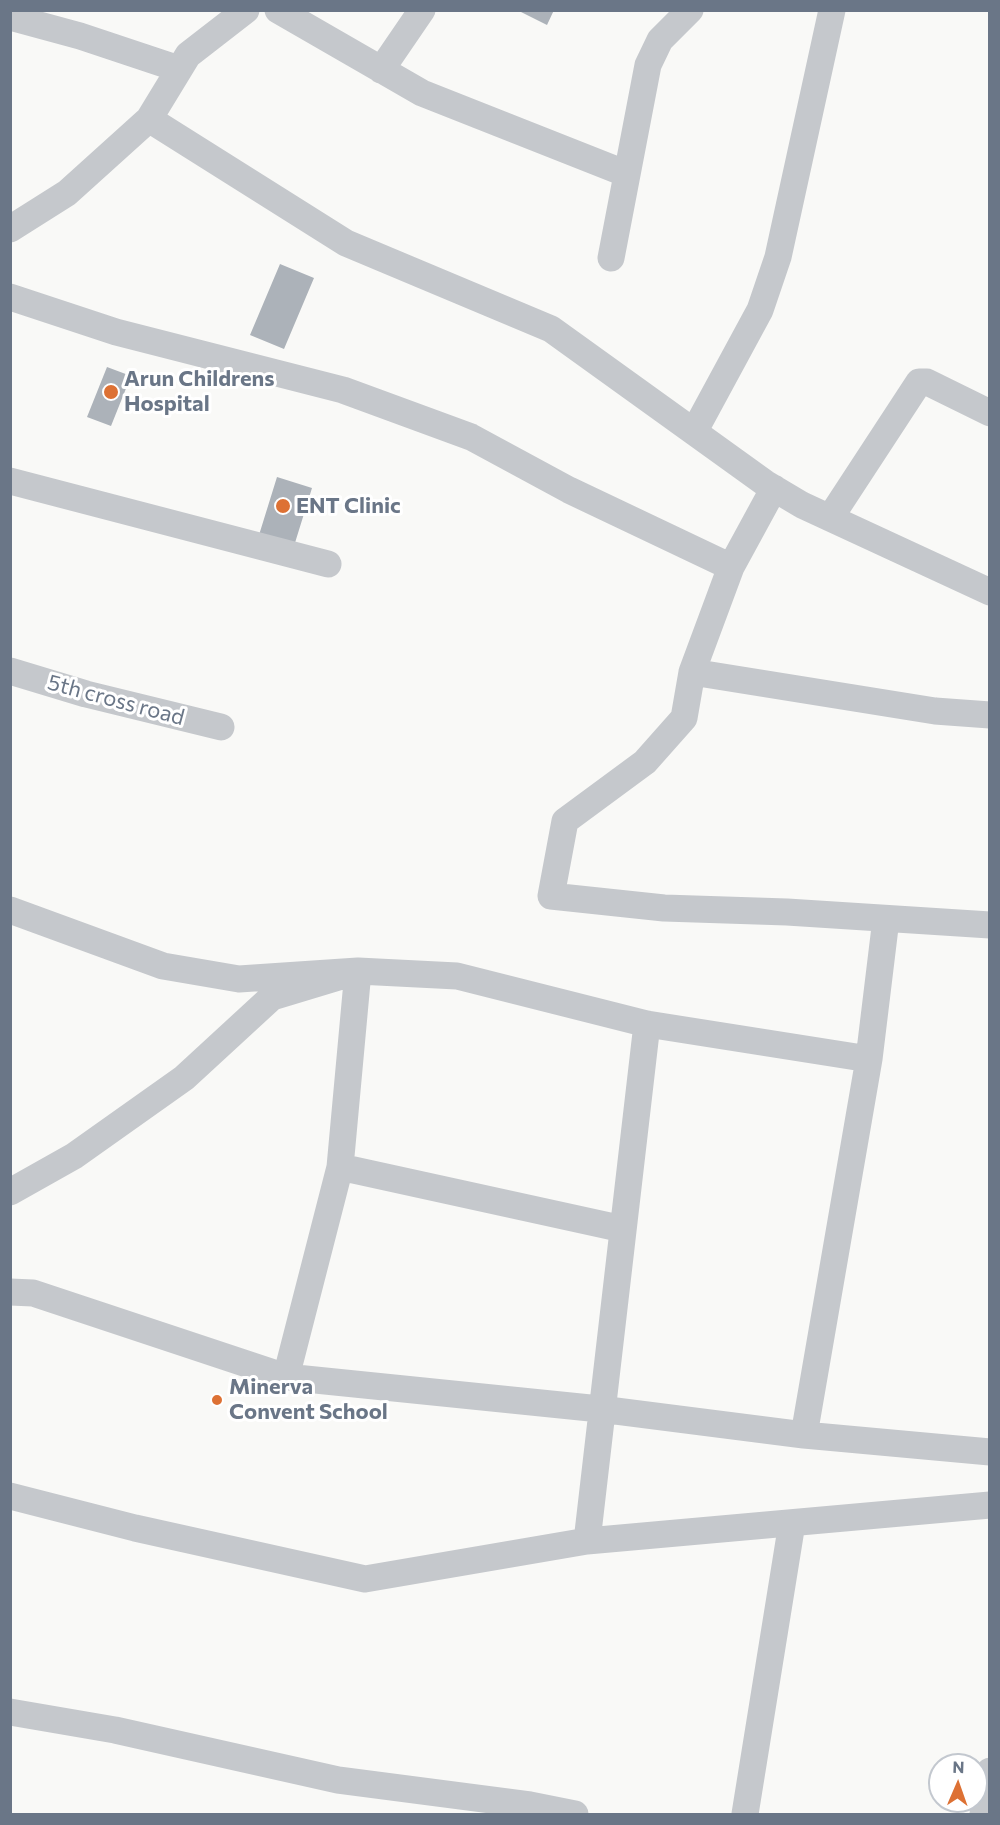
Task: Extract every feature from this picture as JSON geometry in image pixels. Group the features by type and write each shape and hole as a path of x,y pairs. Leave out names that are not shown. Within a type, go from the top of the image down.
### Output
{"street":[{"path":"10,229 67,193 149,119 188,55 246,10"},
{"path":"278,10 422,93 627,174"},
{"path":"381,70 422,10"},
{"path":"611,258 653,50 690,10"},
{"path":"694,432 760,309 774,267 832,10"},
{"path":"10,17 80,36 179,69"},
{"path":"149,119 346,243 551,329 769,485 830,518 990,592"},
{"path":"10,297 116,332 343,390 471,437 569,489 731,567"},
{"path":"830,518 919,382 927,382 990,413"},
{"path":"10,481 328,564"},
{"path":"769,485 731,567 692,672 684,718 645,762 565,821 551,896 664,908 990,925"},
{"name":"5th cross road","path":"10,671 86,694 221,727"},
{"path":"692,672 912,708 990,715"},
{"path":"10,910 174,968 239,979 358,971 457,976 647,1024 869,1059"},
{"path":"804,1435 869,1059 886,919"},
{"path":"286,1377 340,1167 358,971"},
{"path":"10,1192 74,1156 184,1078 272,997 358,971"},
{"path":"587,1540 600,1409 647,1024"},
{"path":"340,1167 623,1229"},
{"path":"10,1292 33,1293 286,1377 600,1409 804,1435 990,1452"},
{"path":"10,1496 135,1528 365,1579 587,1540 990,1505"},
{"path":"745,1815 792,1523"},
{"path":"10,1712 115,1730 338,1780 530,1805 575,1815"},
{"path":"983,1815 990,1771"}],"building":[{"path":"517,10 554,10 547,25"},
{"path":"280,264 314,278 284,349 250,335"},
{"path":"107,367 131,376 111,426 87,417"},
{"path":"277,477 312,488 294,546 259,535"}],"place":[{"name":"Arun Childrens Hospital","path":"111,392"},
{"name":"ENT Clinic","path":"283,506"},
{"name":"Minerva Convent School","path":"217,1400"}]}
